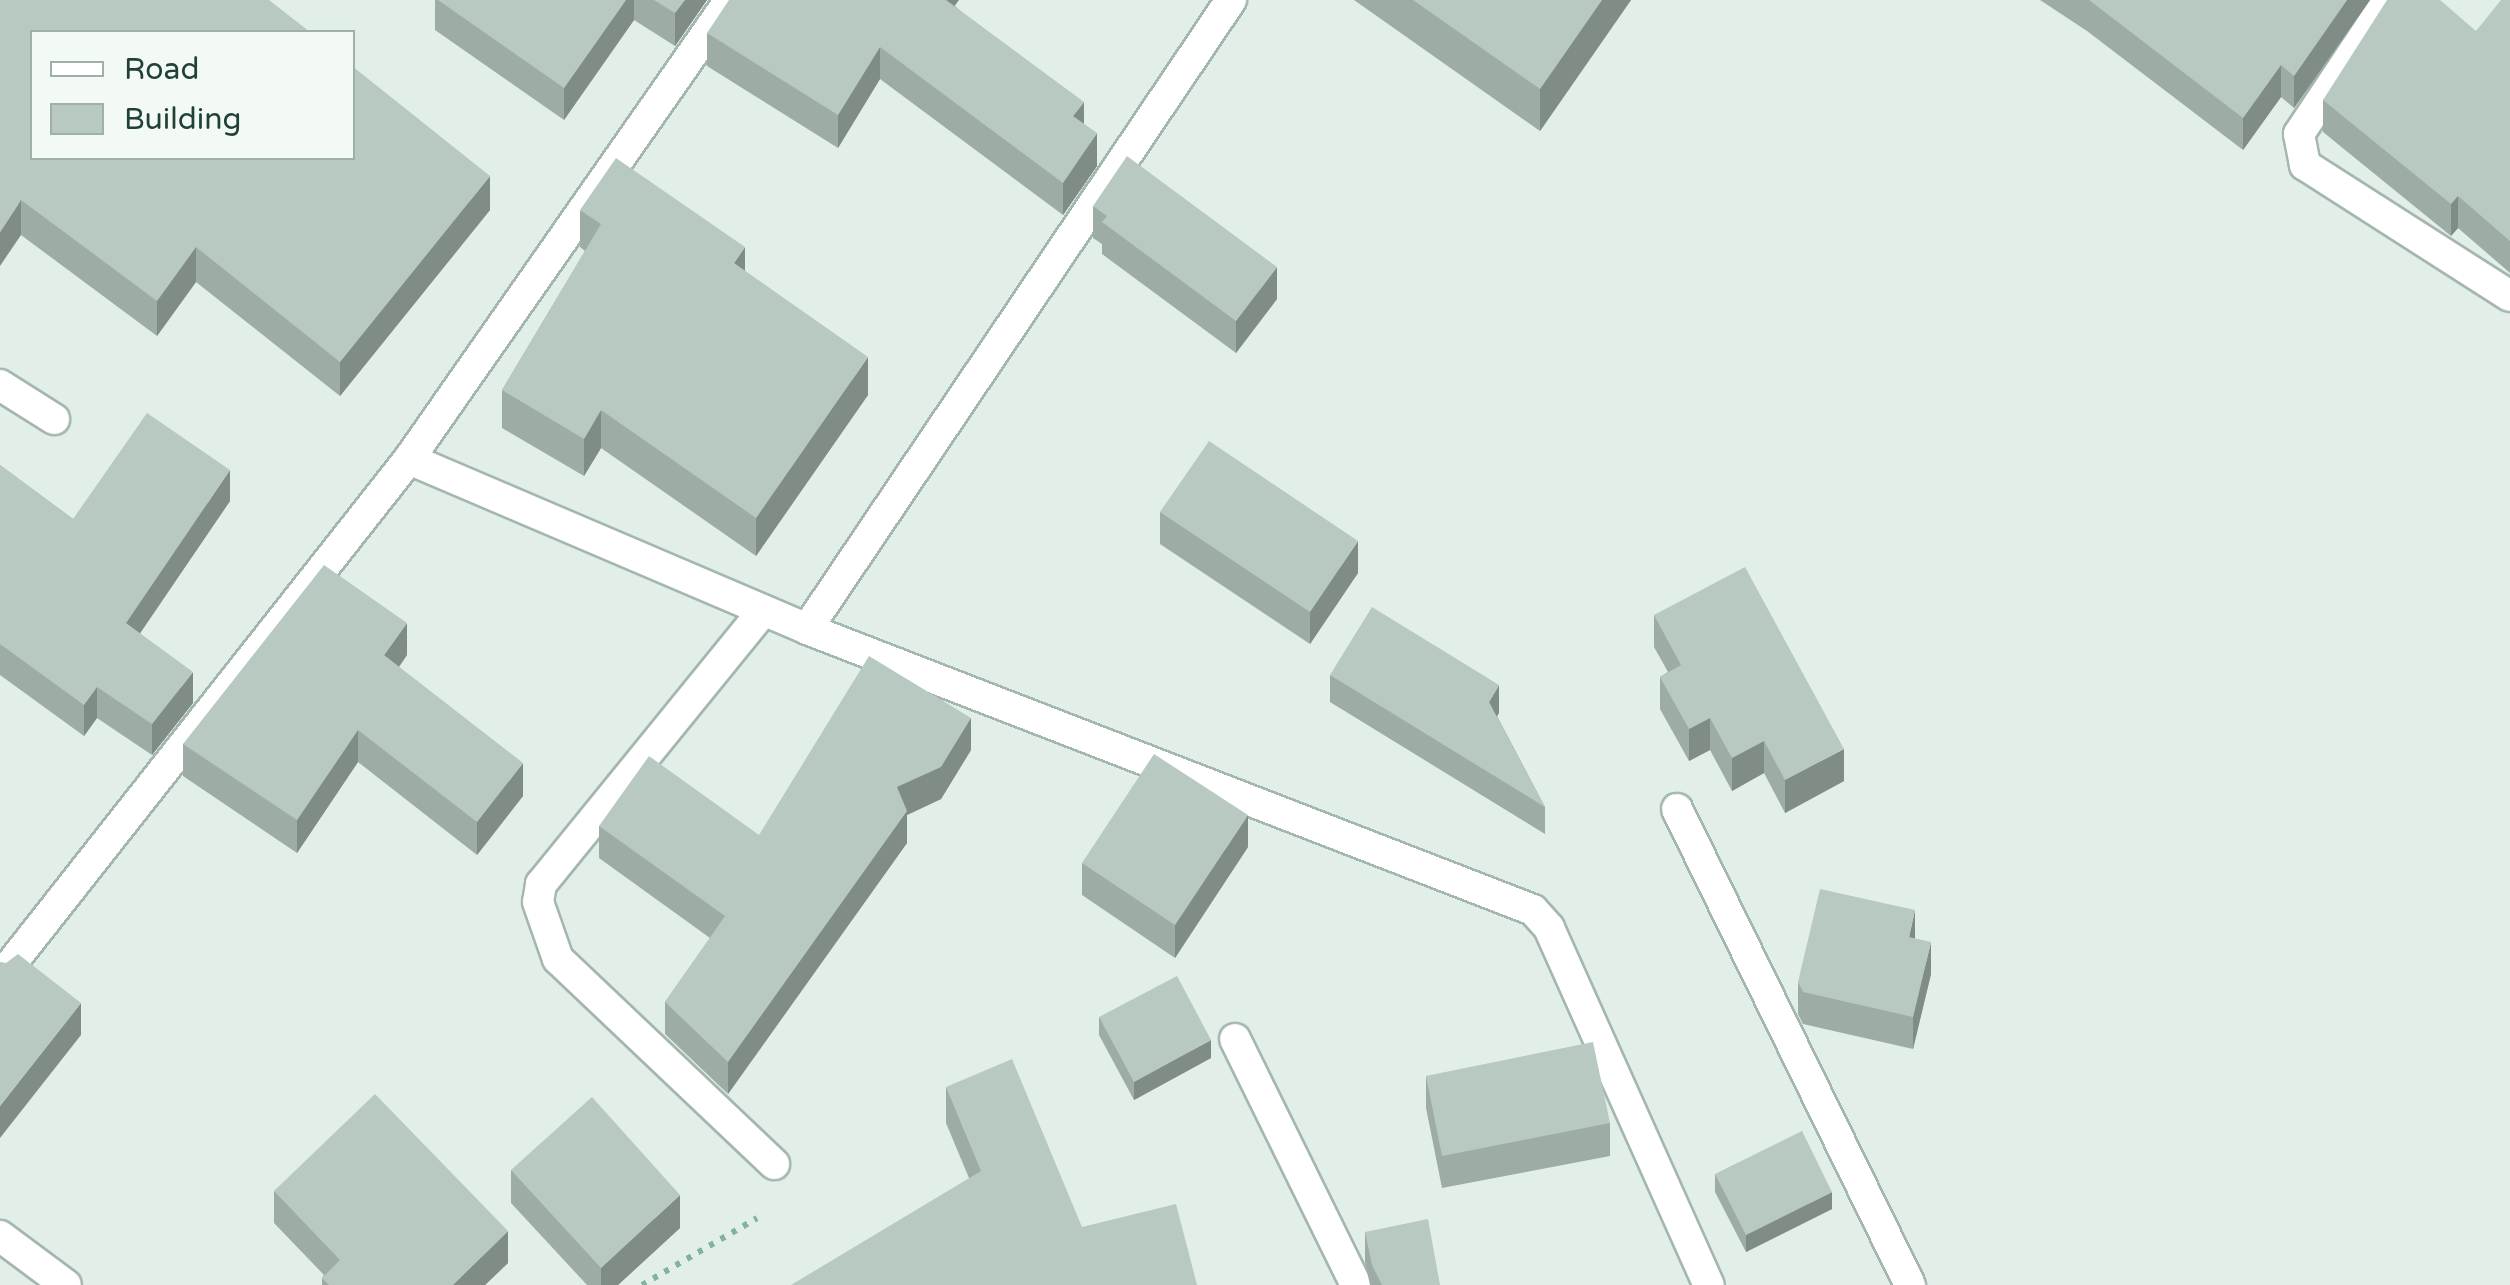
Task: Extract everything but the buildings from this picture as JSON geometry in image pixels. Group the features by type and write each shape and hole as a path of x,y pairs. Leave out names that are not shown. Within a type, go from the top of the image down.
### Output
{"street":[{"path":"0,978 409,459 730,0"},
{"path":"806,629 1232,0"},
{"path":"2388,0 2298,134 2305,165 2510,296"},
{"path":"0,385 54,419"},
{"path":"409,459 806,629 1533,910 1549,928 1708,1285"},
{"path":"763,611 542,884 538,902 558,959 774,1164"},
{"path":"1676,808 1910,1285"},
{"path":"1235,1039 1356,1285"},
{"path":"0,1236 66,1285"}],"path":[{"path":"642,1285 770,1210 782,1188 774,1164"}]}
